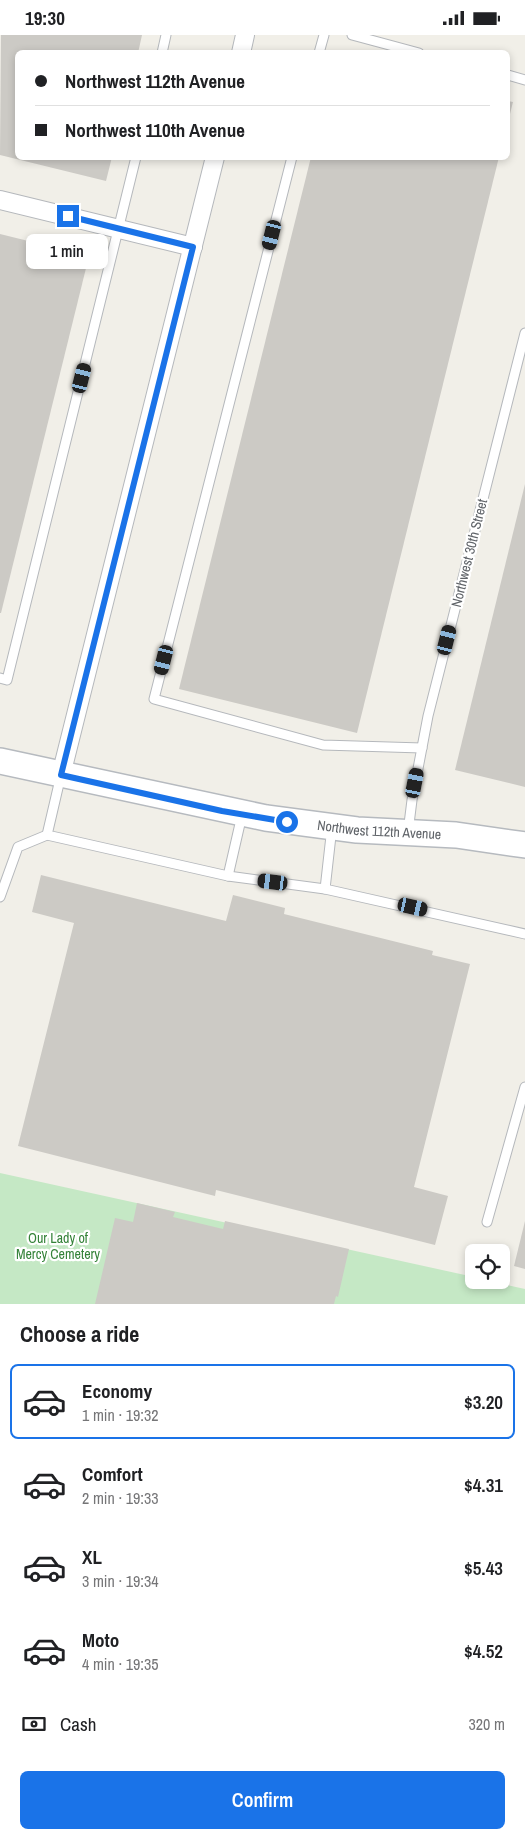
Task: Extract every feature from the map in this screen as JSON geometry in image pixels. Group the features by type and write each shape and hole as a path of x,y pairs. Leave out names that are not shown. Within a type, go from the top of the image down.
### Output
{"street":[{"path":"242,50 245,35"},
{"path":"61,775 214,160"},
{"path":"0,200 120,227 193,247"},
{"name":"Northwest 112th Avenue","path":"0,761 242,814 332,827 456,835 525,845"}],"lane":[{"path":"163,50 166,35"},
{"path":"320,50 324,35"},
{"path":"352,35 408,50"},
{"path":"510,76 525,80"},
{"path":"0,678 7,680 135,160"},
{"path":"291,160 154,699 323,745 422,748"},
{"name":"Northwest 30th Street","path":"408,833 422,748 525,333"},
{"path":"47,835 61,775"},
{"path":"228,876 242,814"},
{"path":"325,889 332,827"},
{"path":"0,897 18,847 47,835 228,876 325,889 525,934"},
{"path":"487,1222 525,1087"}],"green space":[{"name":"Our Lady of Mercy Cemetery","path":"0,1173 465,1275 465,1289 510,1289 510,1286 525,1289 525,1304 0,1304"}],"building":[{"path":"1,35 142,35 139,50 15,50 15,159 0,155"},
{"path":"510,101 513,102 510,114"},
{"path":"20,160 111,160 106,181"},
{"path":"310,160 498,160 357,733 179,689"},
{"path":"0,234 89,256 1,613 0,613"},
{"path":"525,484 525,787 455,770"},
{"path":"41,875 226,921 233,895 285,908 284,914 433,951 432,955 470,964 414,1187 448,1196 435,1245 216,1190 215,1196 18,1146 74,923 32,912"},
{"path":"137,1203 175,1212 173,1217 223,1229 225,1221 349,1249 338,1297 336,1296 334,1304 95,1304 115,1218 133,1222"},
{"path":"525,1221 525,1269 514,1266"}],"route":[{"path":"68,216 120,227 193,247 61,775 222,811 287,822"}]}
